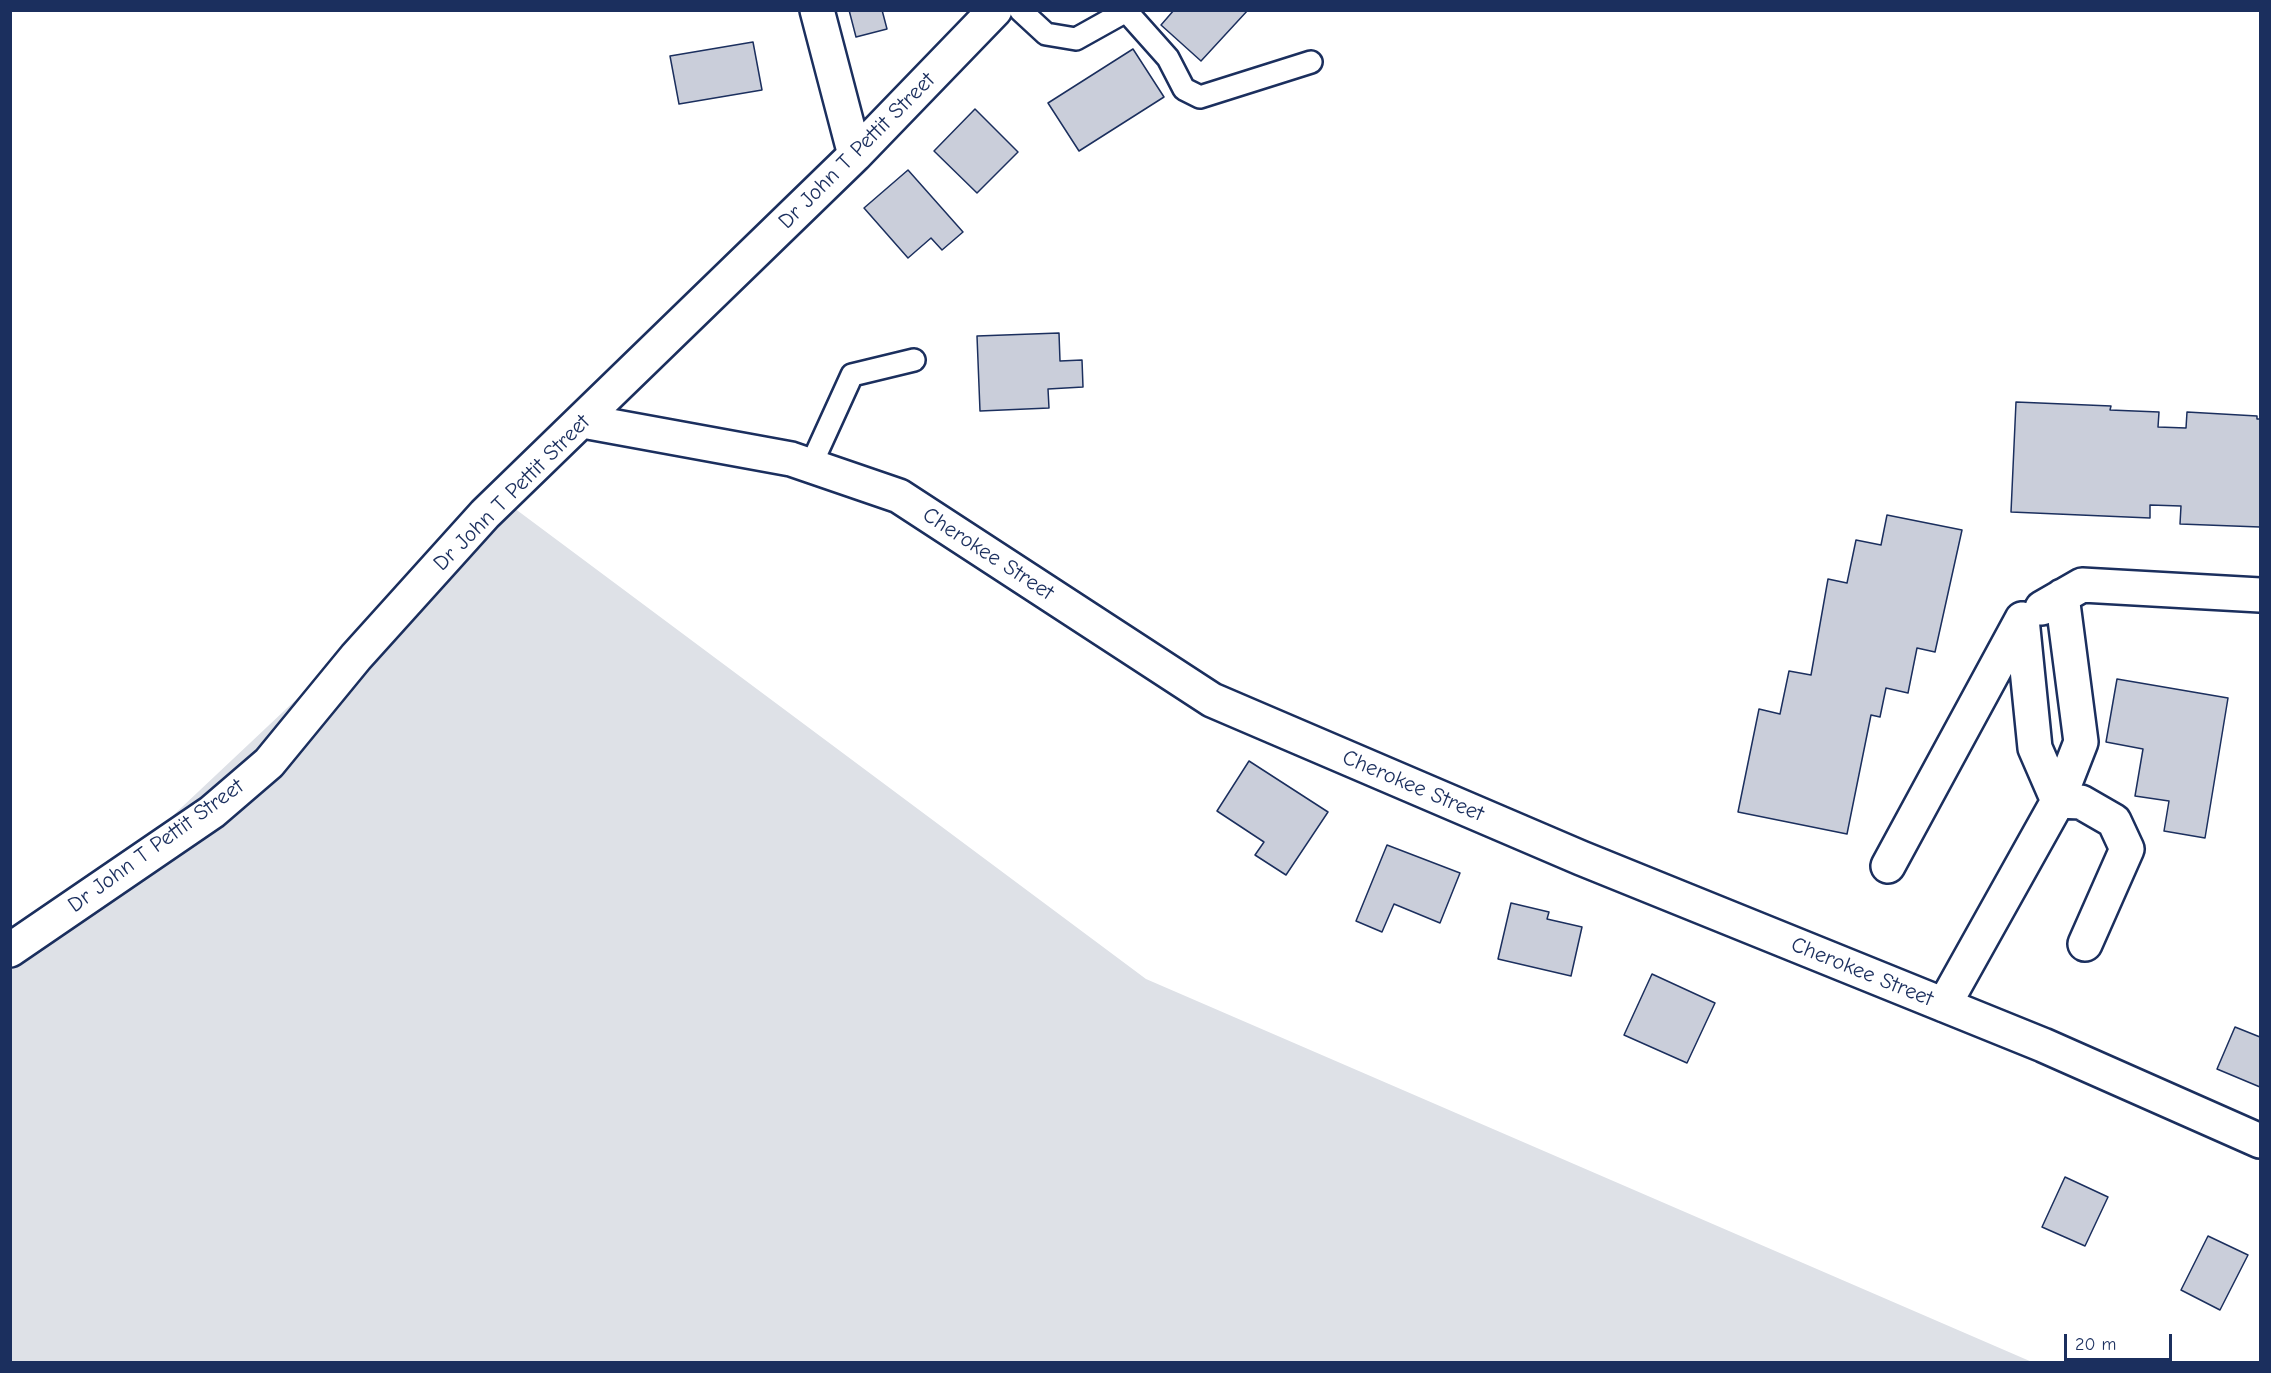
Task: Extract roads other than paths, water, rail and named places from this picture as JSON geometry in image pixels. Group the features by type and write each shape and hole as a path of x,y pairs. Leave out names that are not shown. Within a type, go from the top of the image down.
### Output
{"street":[{"path":"817,10 855,156"},
{"name":"Dr John T Pettit Street","path":"10,950 212,812 269,763 356,657 485,514 855,156 995,10"},
{"name":"Cherokee Street","path":"583,421 791,459 899,495 1212,700 1581,858 1944,1005 2260,1141"},
{"path":"1888,866 2022,619 2082,585 2260,595"},
{"path":"1944,1005 2058,801 2081,742 2062,596"},
{"path":"2022,619 2035,748 2058,801"},
{"path":"2058,801 2081,802 2114,821 2127,849 2085,944"}],"lane":[{"path":"1020,10 1046,34 1076,39 1128,11 1168,58 1184,89 1200,97 1311,62"},
{"path":"811,465 852,375 914,360"}]}
